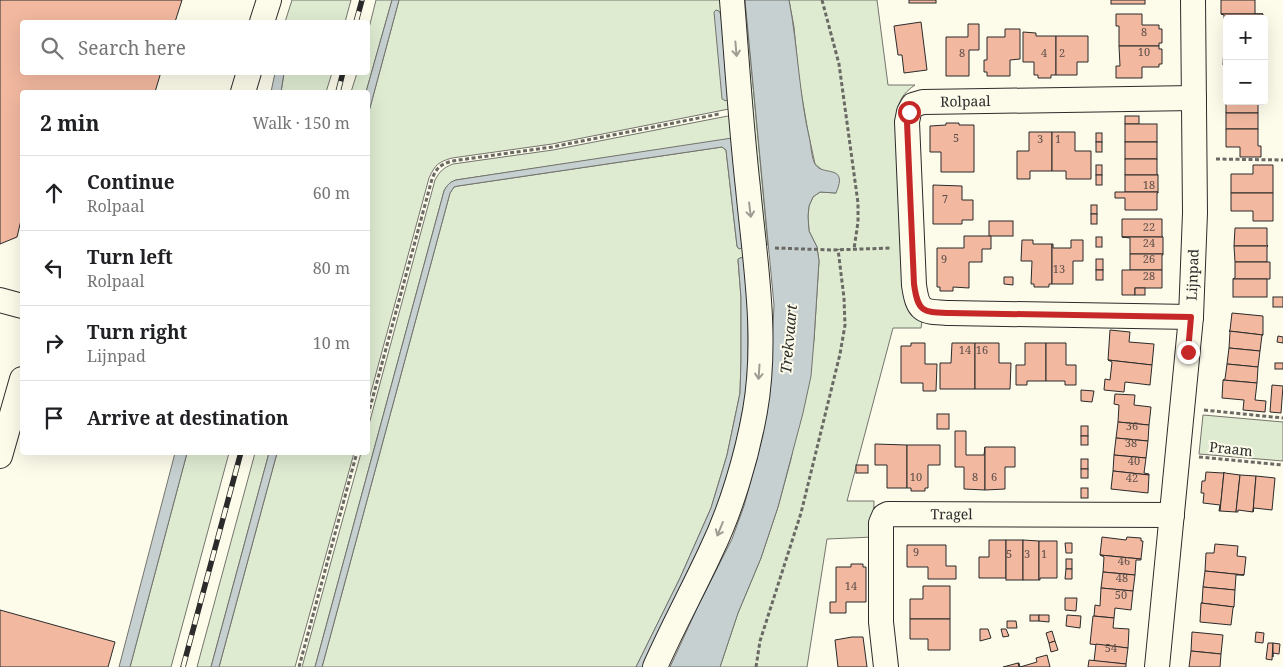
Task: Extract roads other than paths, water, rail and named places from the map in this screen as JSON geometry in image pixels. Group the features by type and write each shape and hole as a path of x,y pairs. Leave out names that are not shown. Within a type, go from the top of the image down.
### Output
{"street":[{"path":"263,20 269,0"},
{"path":"655,667 720,530 735,488 751,432 755,410 760,351 759,299 732,0"},
{"name":"Lijnpad","path":"1157,667 1191,317 1194,213 1193,0"},
{"path":"244,90 247,75"},
{"name":"Rolpaal","path":"1191,317 930,313 922,309 916,299 914,284 907,122 913,105 923,102 1194,98"},
{"path":"0,300 20,305"},
{"path":"0,456 20,386"},
{"name":"Tragel","path":"886,667 881,622 882,523 884,516 888,514 1172,515"}],"water":[{"path":"392,0 399,0 370,108 370,90 367,90"},
{"name":"Trekvaart","path":"745,0 789,0 803,106 813,159 818,168 837,174 839,184 836,193 820,192 813,197 809,206 809,231 817,247 819,261 811,376 778,507 761,558 738,613 720,667 670,667 732,539 744,506 759,450 770,388 774,305"},
{"path":"716,10 721,15 728,99 726,101 722,99 714,12"},
{"path":"275,75 284,75 281,90 271,90"},
{"path":"732,138 743,246 740,249 737,246 726,150 722,147 454,187 450,193 322,667 315,667 444,191 448,185 456,180"},
{"path":"745,258 748,298 748,361 746,394 734,454 706,536 643,667 636,667 680,578 711,508 727,455 740,393 741,298 738,259"},
{"path":"174,455 186,455 130,667 119,667"},
{"path":"268,455 276,455 219,667 211,667"}],"railway":[{"path":"357,20 362,0"},
{"path":"338,90 342,75"},
{"path":"183,667 240,455"}]}
